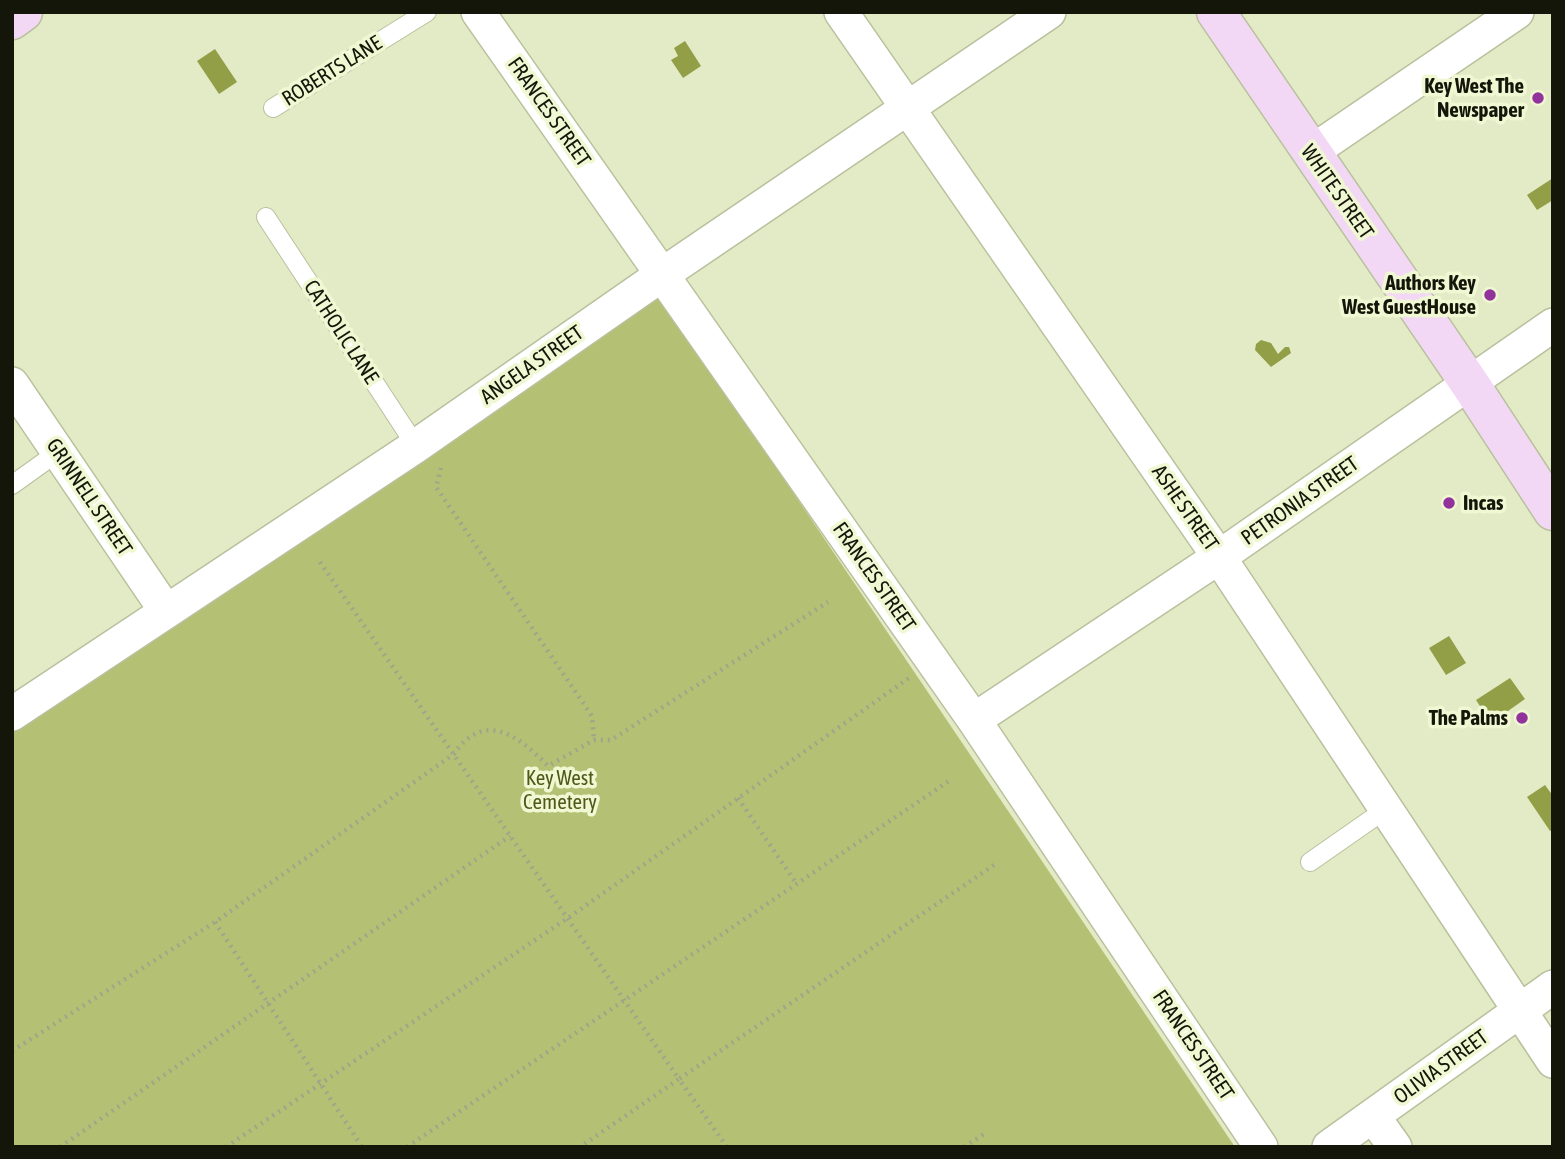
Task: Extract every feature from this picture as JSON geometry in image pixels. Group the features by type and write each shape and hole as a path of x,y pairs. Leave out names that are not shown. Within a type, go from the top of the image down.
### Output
{"street":[{"path":"12,20 23,12"},
{"name":"FRANCES STREET","path":"478,12 974,720 1261,1147"},
{"name":"ASHE STREET","path":"841,12 1219,557 1553,1061"},
{"name":"ANGELA STREET","path":"12,713 166,611 430,452 663,274 1049,12"},
{"name":"WHITE STREET","path":"1216,12 1470,384 1553,511"},
{"path":"1310,153 1509,15"},
{"name":"PETRONIA STREET","path":"974,720 1219,557 1553,325"},
{"name":"GRINNELL STREET","path":"12,384 166,611"},
{"name":"OLIVIA STREET","path":"1329,1147 1553,987"},
{"path":"1373,1116 1395,1147"}],"lane":[{"name":"ROBERTS LANE","path":"273,108 427,12"},
{"name":"CATHOLIC LANE","path":"266,217 430,452"},
{"path":"12,485 58,452"},
{"path":"1310,862 1387,809"}],"path":[{"path":"430,452 436,487 592,716 594,740"},
{"path":"320,562 725,1146"},
{"path":"12,1051 215,922 454,754 464,739 478,730 504,733 527,744 548,766 594,740 611,740 828,602"},
{"path":"226,1147 568,918 933,661"},
{"path":"407,1147 949,781"},
{"path":"738,798 796,883"},
{"path":"61,1147 510,836"},
{"path":"580,1147 996,863"},
{"path":"215,922 362,1147"},
{"path":"964,1147 984,1133"}],"green space":[{"name":"Key West Cemetery","path":"657,291 1235,1147 12,1147 12,730"}],"shaded area":[{"path":"685,41 701,66 683,78 671,60 678,56 674,48"},
{"path":"215,49 237,82 219,94 197,61"},
{"path":"1553,178 1553,200 1537,210 1527,195"},
{"path":"1261,340 1271,343 1278,354 1285,347 1289,347 1291,353 1271,367 1255,350 1256,344"},
{"path":"1449,636 1466,663 1446,675 1429,648"},
{"path":"1510,678 1525,699 1491,723 1476,700"},
{"path":"1545,785 1553,796 1553,829 1550,831 1527,797"}],"place":[{"name":"Key West The Newspaper","path":"1538,98"},
{"name":"Authors Key West GuestHouse","path":"1490,295"},
{"name":"Incas","path":"1449,503"},
{"name":"The Palms","path":"1522,718"}]}
